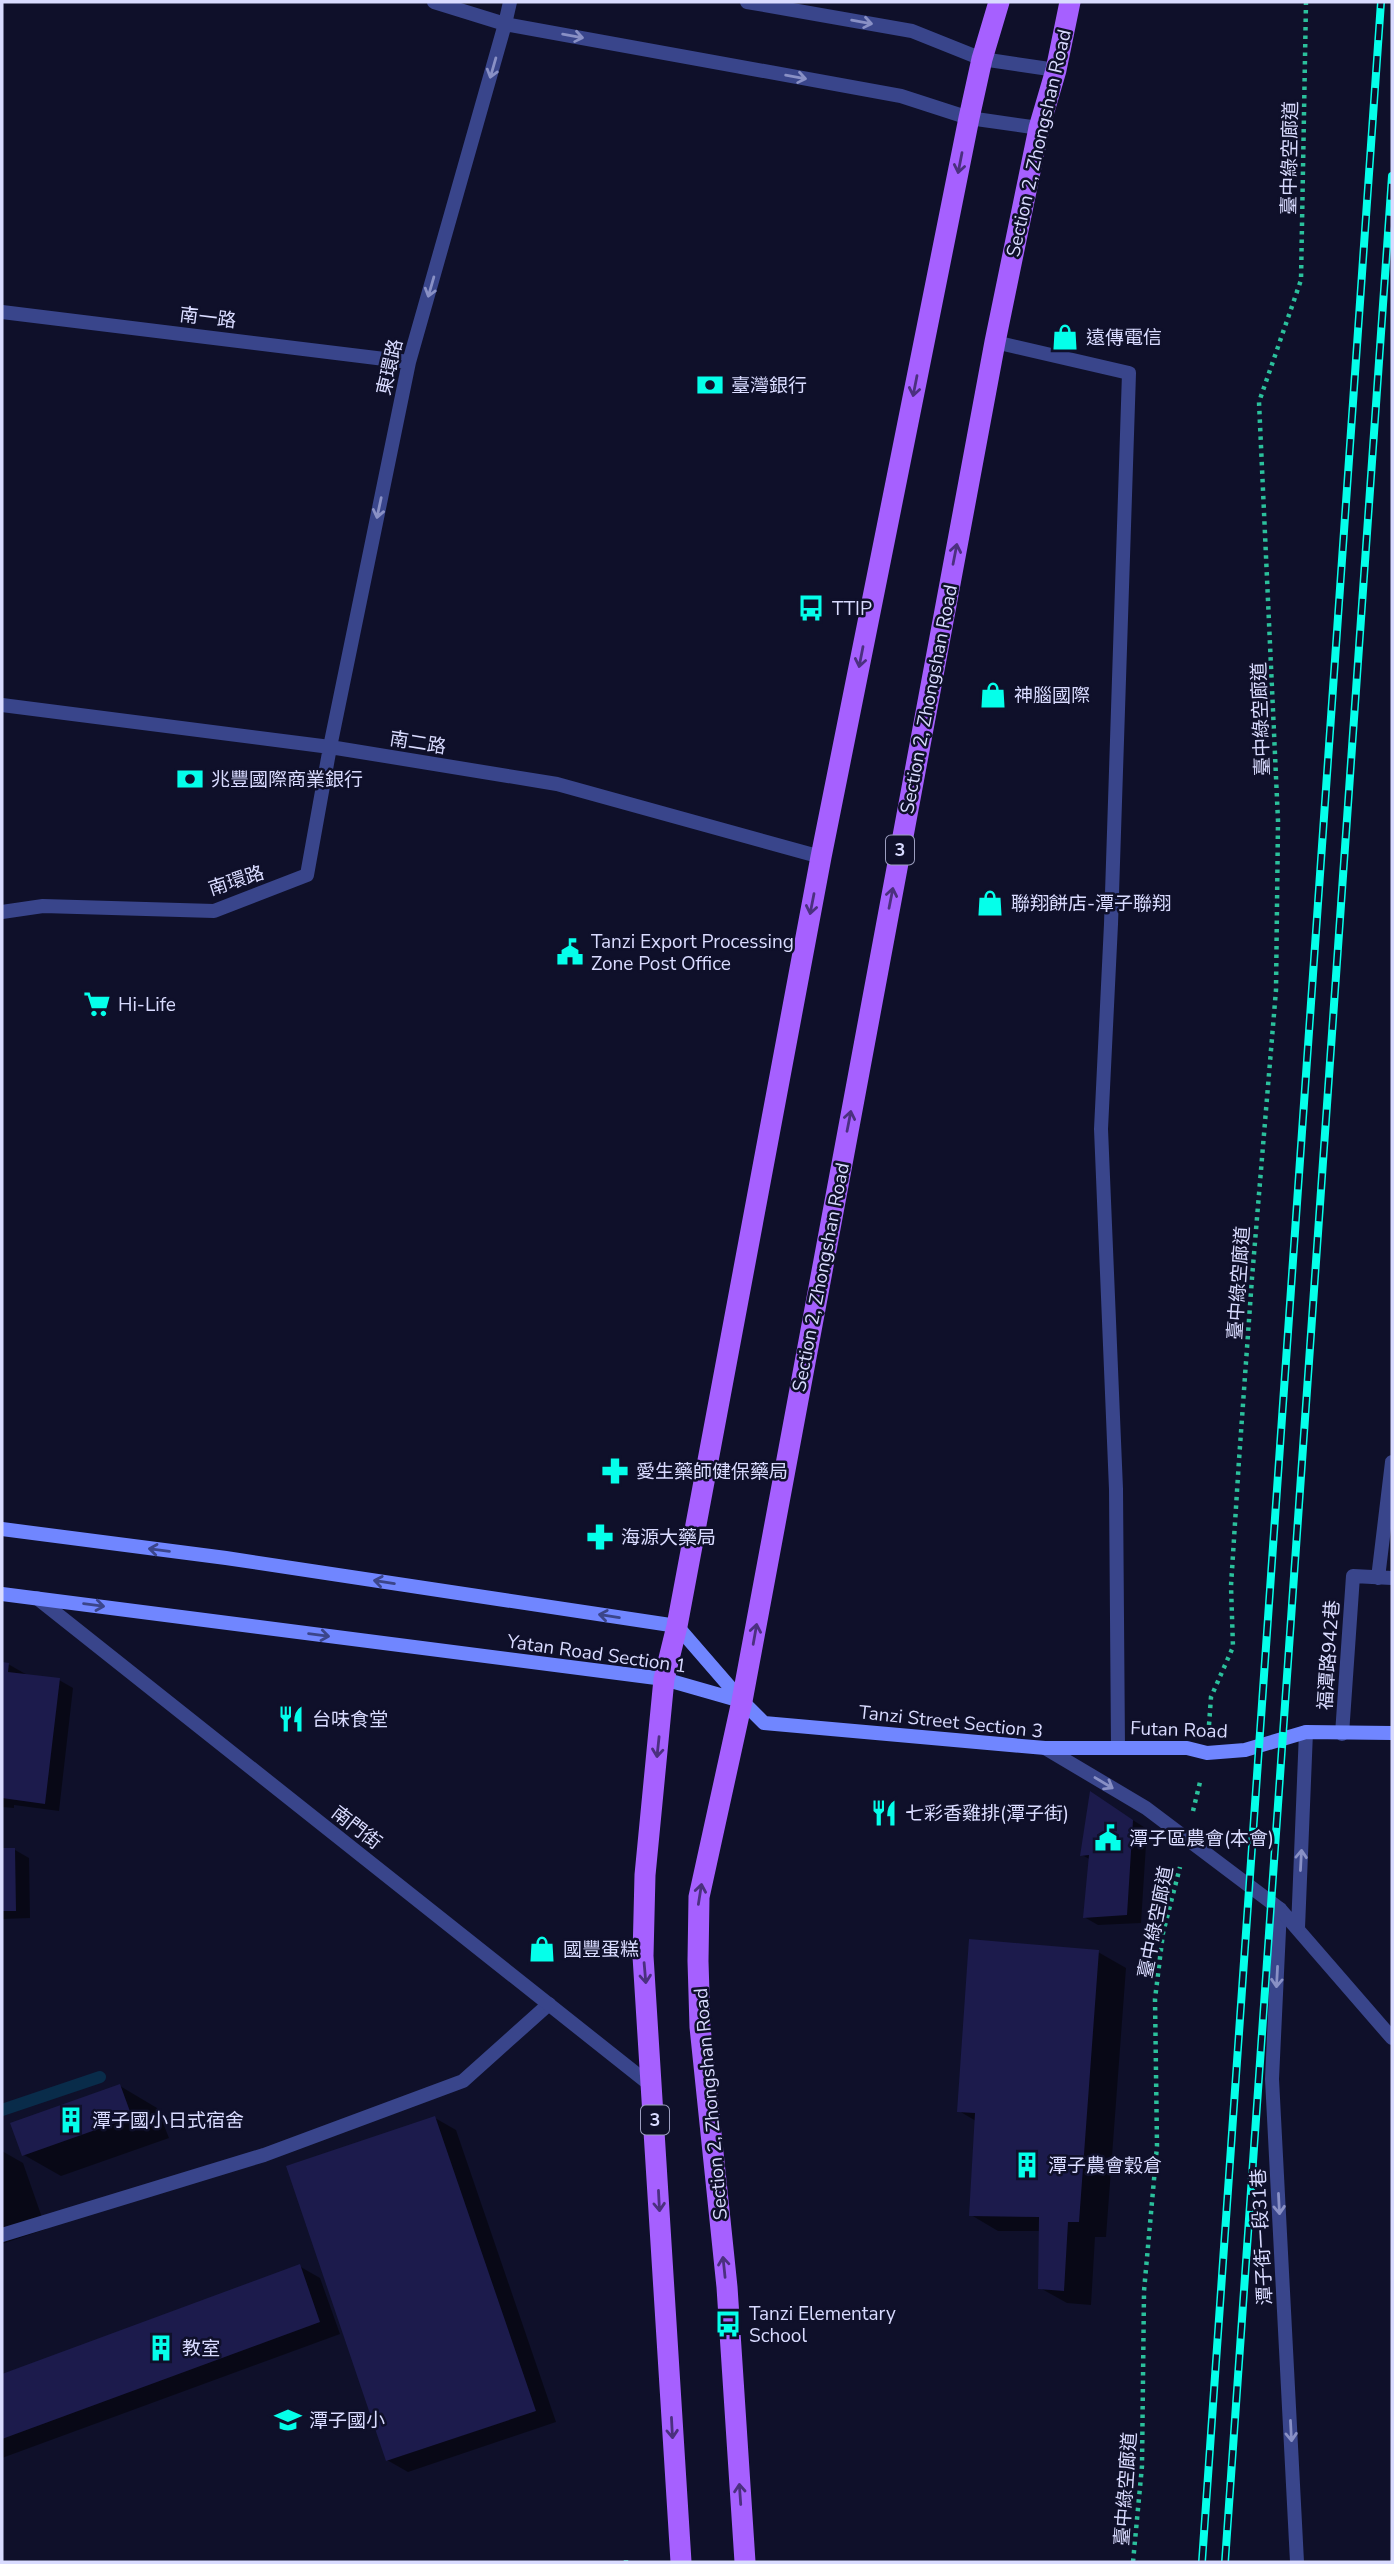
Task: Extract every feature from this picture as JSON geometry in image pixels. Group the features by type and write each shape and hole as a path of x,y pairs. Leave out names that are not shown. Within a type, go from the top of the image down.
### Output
{"main road":[{"name":"3","path":"681,2562 643,1956 645,1875 664,1679 677,1626 821,857 969,118 982,59 999,2"},
{"name":"Section 2, Zhongshan Road","path":"745,2562 727,2287 700,2026 699,1897 742,1701 995,342 1039,128 1056,70 1070,2"}],"street":[{"path":"434,2 506,24 901,96 969,118 1039,128"},
{"name":"東環路","path":"330,747 409,362 510,2"},
{"path":"747,2 912,31 982,59 1056,70"},
{"name":"南一路","path":"2,312 409,362"},
{"path":"995,342 1129,373 1111,924 1101,1129 1116,1489 1118,1747"},
{"name":"南二路","path":"2,705 330,747 558,784 821,857"},
{"name":"南環路","path":"2,912 43,906 214,911 307,876 330,747"},
{"path":"1385,1578 1392,1462"},
{"name":"Yatan Road Section 1","path":"2,1529 226,1558 677,1626 742,1701"},
{"name":"福潭路942巷","path":"1342,1734 1353,1576 1385,1578"},
{"name":"Yatan Road Section 1","path":"2,1594 664,1679 742,1701"},
{"name":"南門街","path":"37,1598 653,2087"},
{"name":"Tanzi Street Section 3","path":"742,1701 764,1723 1045,1748 1146,1808 1280,1909 1392,2038"},
{"path":"1297,1928 1306,1732"},
{"name":"Futan Road","path":"1045,1748 1187,1748 1207,1753 1245,1750 1306,1732 1392,1733"},
{"name":"潭子街一段31巷","path":"1280,1909 1272,2079 1297,2562"},
{"path":"2,2235 264,2155 463,2081 549,2004"}],"path":[{"name":"臺中綠空廊道","path":"1133,2562 1142,2466 1144,2291 1157,2146 1155,1999 1163,1933 1207,1753 1211,1697 1233,1647 1231,1586 1238,1473 1276,990 1278,821 1259,402 1301,280 1306,2"}],"building":[{"path":"2,1662 9,1663 8,1672 60,1678 45,1804 2,1798"},
{"name":"潭子區農會(本會)","path":"1090,1791 1133,1820 1127,1915 1083,1918 1089,1855 1080,1856"},
{"path":"2,1848 15,1848 16,1911 2,1911"},
{"name":"潭子農會穀倉","path":"969,1939 1099,1950 1079,2222 1068,2222 1064,2291 1038,2289 1039,2217 969,2216 975,2113 957,2112"},
{"name":"潭子國小日式宿舍","path":"120,2084 132,2117 22,2156 10,2123"},
{"path":"435,2116 536,2411 386,2461 286,2166"},
{"name":"教室","path":"300,2264 320,2322 2,2439 2,2374"}],"waterway":[{"path":"2,2110 100,2077"}],"railway":[{"path":"1202,2562 1381,2"},
{"path":"1225,2562 1392,176"}],"place":[{"name":"遠傳電信","path":"1065,337"},
{"name":"臺灣銀行","path":"710,385"},
{"name":"TTIP","path":"811,608"},
{"name":"神腦國際","path":"993,695"},
{"name":"兆豐國際商業銀行","path":"190,779"},
{"name":"聯翔餅店-潭子聯翔","path":"990,903"},
{"name":"Tanzi Export Processing Zone Post Office","path":"570,952"},
{"name":"Hi-Life","path":"97,1004"},
{"name":"愛生藥師健保藥局","path":"615,1471"},
{"name":"海源大藥局","path":"600,1537"},
{"name":"台味食堂","path":"291,1719"},
{"name":"七彩香雞排(潭子街)","path":"884,1813"},
{"name":"潭子區農會(本會)","path":"1108,1838"},
{"name":"國豐蛋糕","path":"542,1949"},
{"name":"潭子國小日式宿舍","path":"71,2120"},
{"name":"潭子農會穀倉","path":"1027,2165"},
{"name":"Tanzi Elementary School","path":"728,2324"},
{"name":"教室","path":"161,2348"},
{"name":"潭子國小","path":"288,2420"}]}
